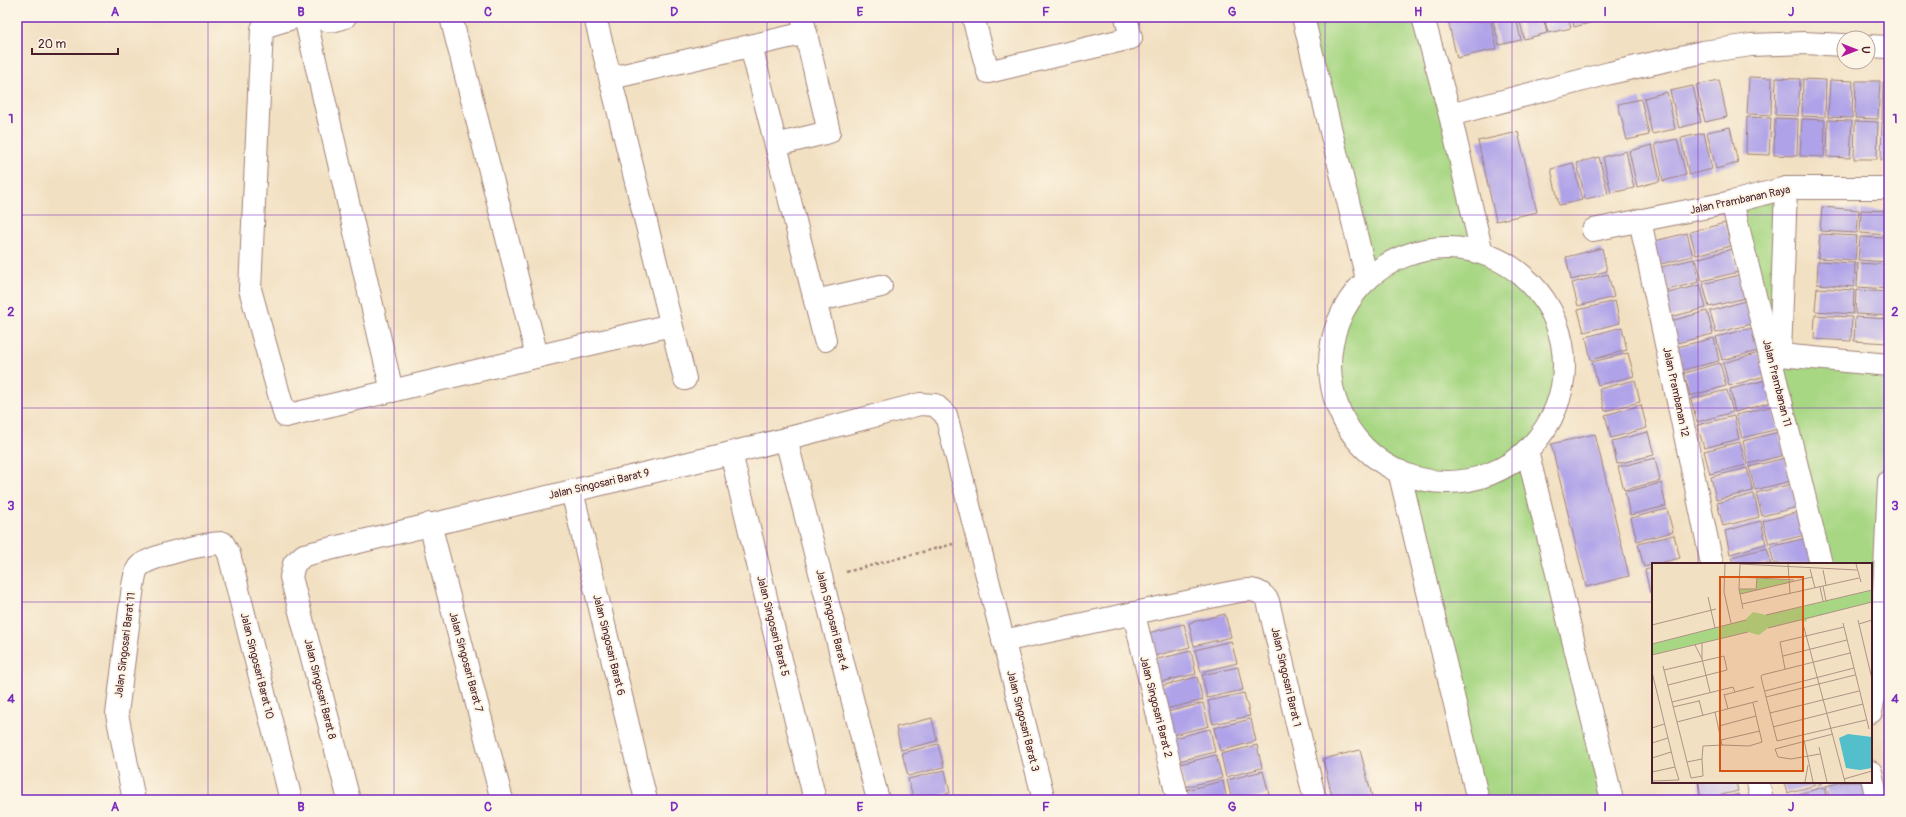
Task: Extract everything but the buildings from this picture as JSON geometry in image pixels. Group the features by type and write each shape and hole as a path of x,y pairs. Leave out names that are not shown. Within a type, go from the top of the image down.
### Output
{"street":[{"path":"263,23 263,27 296,17"},
{"path":"305,17 392,391"},
{"path":"310,17 332,20 345,17"},
{"path":"451,17 537,356"},
{"path":"595,17 685,379"},
{"path":"973,17 988,72 1138,36 1126,17"},
{"path":"1303,17 1367,279"},
{"path":"1423,17 1450,115 1482,253"},
{"path":"263,23 250,289 285,416 672,325"},
{"path":"611,78 751,46 804,25 830,132 776,145"},
{"path":"1450,115 1610,73 1703,52 1751,45 1804,43 1836,45"},
{"path":"751,46 825,340"},
{"path":"1876,46 1889,47"},
{"path":"1786,188 1775,355 1889,365"},
{"name":"Jalan Prambanan Raya","path":"1593,230 1732,202 1786,188 1889,188"},
{"name":"Jalan Prambanan 11","path":"1732,202 1775,355 1821,563"},
{"name":"Jalan Prambanan 12","path":"1640,220 1712,563"},
{"path":"1442,248 1462,249 1482,253 1503,262 1521,274 1537,290 1549,308 1558,328 1562,350 1563,372 1559,394 1552,415 1541,434 1527,450 1502,468 1488,474 1466,480 1443,482 1428,480 1399,472 1379,460 1362,445 1348,427 1338,406 1332,384 1330,361 1333,338 1340,316 1352,296 1367,279 1383,266 1416,252 1442,248"},
{"path":"815,301 881,286"},
{"name":"Jalan Singosari Barat 9","path":"291,577 294,564 304,555 730,453 920,404"},
{"name":"Jalan Singosari Barat 3","path":"920,404 935,405 946,415 976,538 1044,800"},
{"name":"Jalan Singosari Barat 4","path":"786,439 878,800"},
{"path":"1527,450 1612,800"},
{"name":"Jalan Singosari Barat 5","path":"730,453 815,800"},
{"path":"1399,472 1478,800"},
{"path":"1872,706 1880,659 1889,481"},
{"name":"Jalan Singosari Barat 6","path":"572,490 646,800"},
{"name":"Jalan Singosari Barat 7","path":"430,524 502,800"},
{"name":"Jalan Singosari Barat 11","path":"134,800 117,714 133,586 138,568 147,560 212,543"},
{"name":"Jalan Singosari Barat 10","path":"212,543 223,543 229,554 291,800"},
{"name":"Jalan Singosari Barat 8","path":"291,577 349,800"},
{"name":"Jalan Singosari Barat 1","path":"1134,614 1246,590 1257,590 1264,594 1268,601 1314,800"},
{"path":"1003,642 1134,614"},
{"name":"Jalan Singosari Barat 2","path":"1134,614 1178,800"},
{"path":"1758,783 1762,800"}],"path":[{"path":"822,579 976,538"}],"green space":[{"path":"1303,17 1423,17 1482,253 1511,268 1534,287 1546,303 1554,320 1560,339 1563,359 1559,398 1549,421 1527,450 1612,800 1478,800 1399,472 1370,453 1351,431 1336,401 1332,384 1331,367 1335,332 1346,306 1367,279"},
{"path":"1786,188 1780,355 1889,365 1889,481 1872,699 1872,563 1821,563 1732,202"}]}
